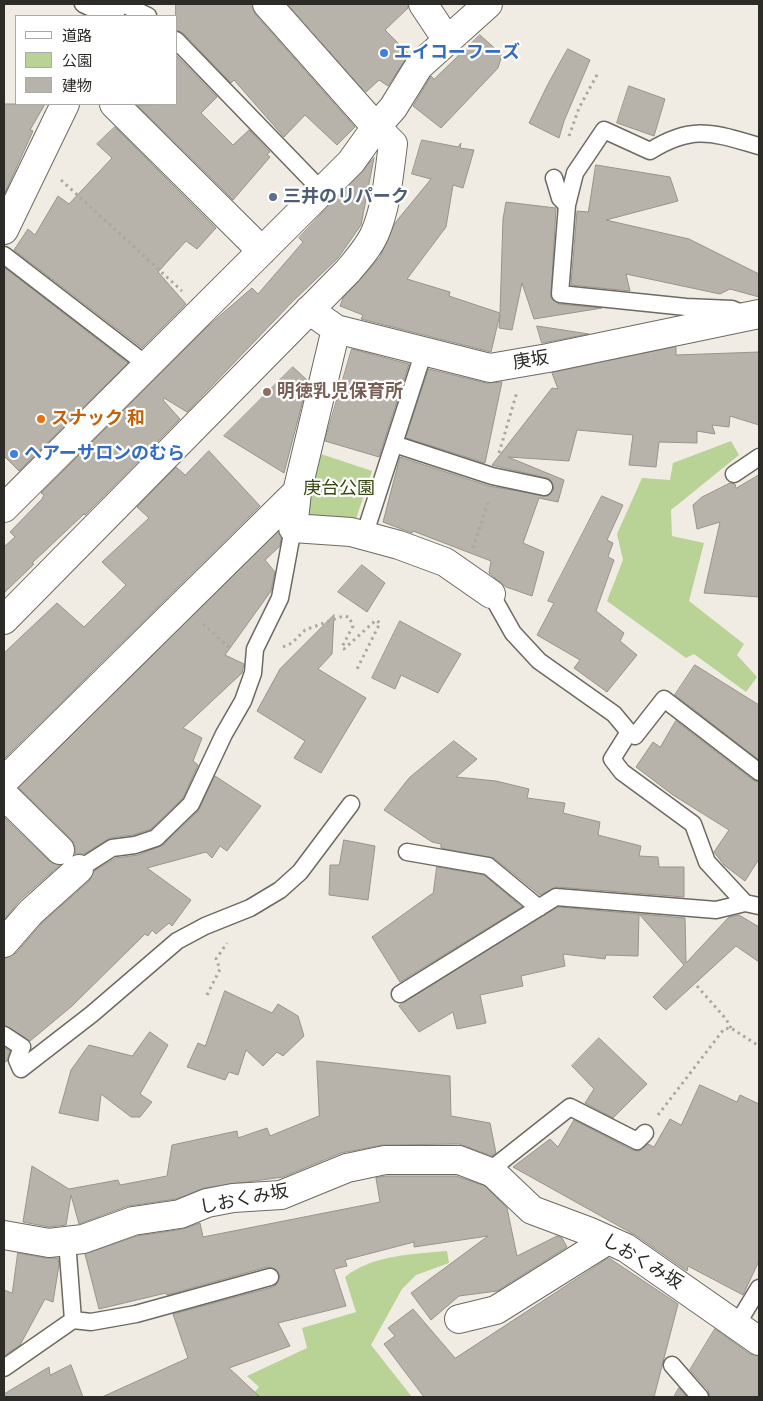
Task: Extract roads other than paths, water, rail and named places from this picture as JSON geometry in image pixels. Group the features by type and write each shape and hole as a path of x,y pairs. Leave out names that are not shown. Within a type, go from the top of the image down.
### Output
{"street":[{"path":"4,620 348,271 365,250 375,233 386,191 393,144 266,4"},
{"path":"423,4 447,40"},
{"path":"4,508 351,162 392,108 419,66 488,4"},
{"path":"4,230 11,195 38,160 65,105"},
{"path":"115,105 262,251"},
{"name":"庚坂","path":"309,310 336,329 490,368 754,315"},
{"path":"336,329 297,492 293,528 351,532 399,545 445,562 490,594"},
{"path":"4,781 297,492"},
{"path":"4,795 60,850"},
{"path":"4,943 32,912 79,869"},
{"name":"しおくみ坂","path":"4,1235 49,1243 83,1239 134,1221 180,1214 207,1203 233,1198 281,1195 346,1168 385,1160 459,1160 489,1171 532,1210 626,1248 663,1272 759,1341"},
{"path":"459,1320 496,1310 608,1240"}],"lane":[{"path":"83,4 106,15"},
{"path":"123,4 146,15"},
{"path":"178,42 322,192"},
{"path":"754,315 732,309 686,307 560,294 568,205 575,173 604,130 650,151 685,133 718,134 759,146"},
{"path":"554,178 560,198 568,205"},
{"path":"4,255 147,365"},
{"path":"364,536 424,351"},
{"path":"394,444 494,476 544,486"},
{"path":"734,474 759,457"},
{"path":"79,869 112,848 135,845 156,838 191,804 243,701 253,673 255,652 280,598 293,528"},
{"path":"490,594 512,633 539,661 614,714 636,736 664,699 759,772"},
{"path":"630,732 612,759 622,772 693,824 707,862 752,904"},
{"path":"4,1035 22,1047 16,1060 21,1069 92,1014 177,941 250,908 280,890 300,872 351,804"},
{"path":"407,852 488,866 539,908"},
{"path":"400,994 556,897 716,910 752,904"},
{"path":"489,1171 570,1107 637,1140 645,1133"},
{"path":"67,1241 72,1320"},
{"path":"4,1368 72,1320 91,1322 136,1314 270,1277"},
{"path":"736,1326 759,1288"},
{"path":"672,1365 700,1397"}],"place":[{"name":"エイコーフーズ","path":"384,53"},
{"name":"三井のリパーク","path":"273,197"},
{"name":"明徳乳児保育所","path":"267,392"},
{"name":"スナック 和","path":"41,419"},
{"name":"ヘアーサロンのむら","path":"14,454"}],"park label":[{"name":"庚台公園","path":"339,489"}]}
